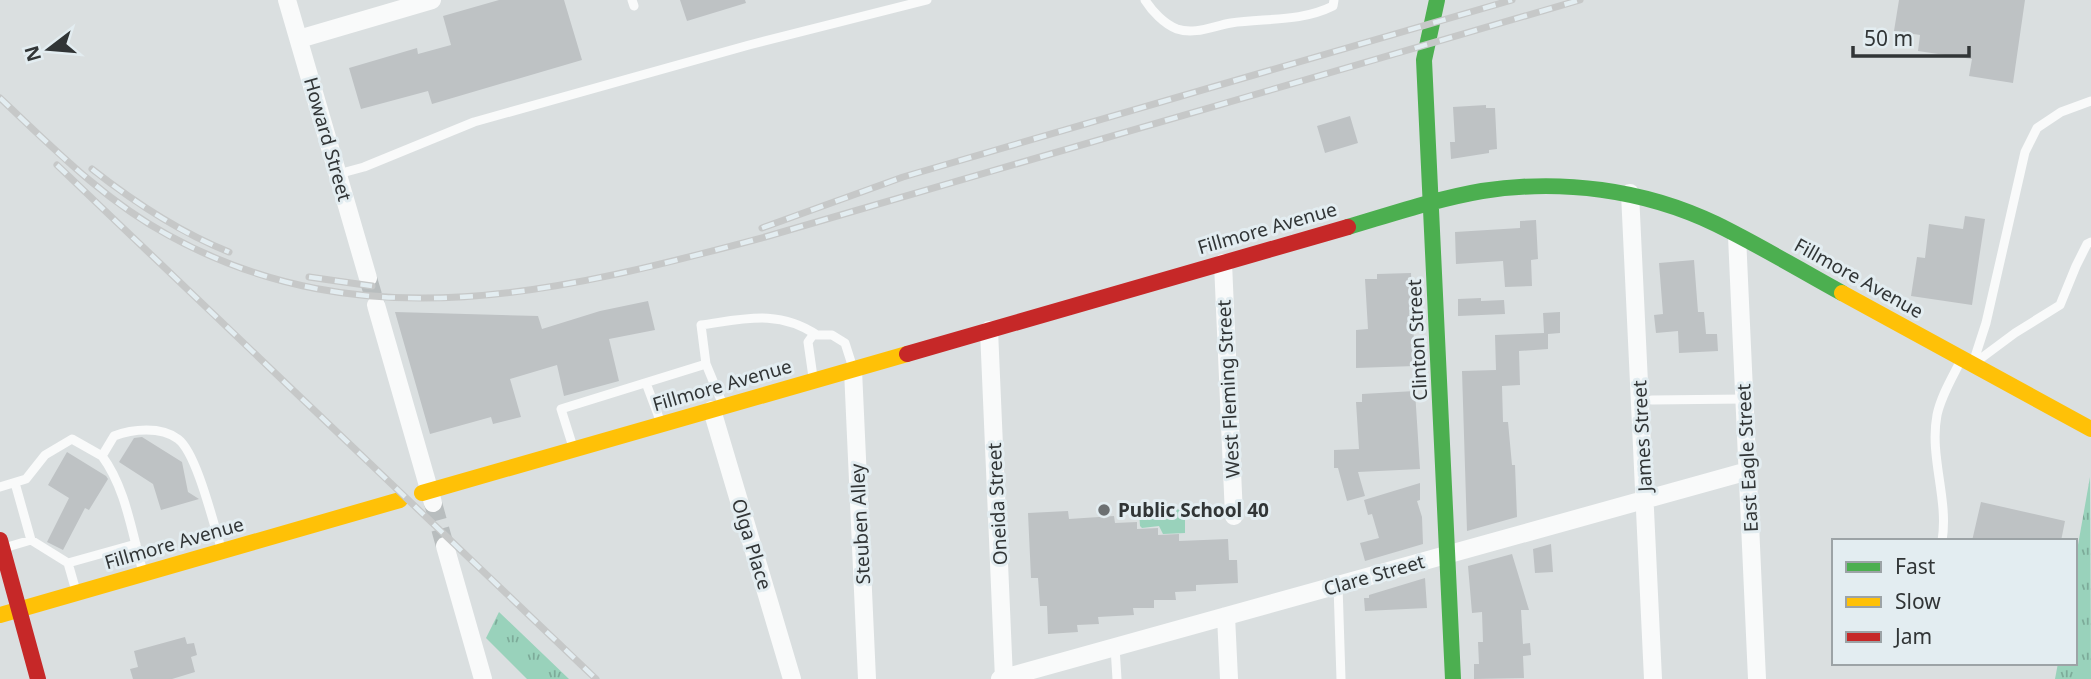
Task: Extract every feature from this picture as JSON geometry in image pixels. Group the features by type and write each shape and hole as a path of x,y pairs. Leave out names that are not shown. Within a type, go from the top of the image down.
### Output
{"street":[{"name":"Howard Street","path":"287,0 368,278"},
{"path":"299,38 432,0"},
{"name":"Clinton Street","path":"1437,0 1424,60 1453,679"},
{"name":"Fillmore Avenue","path":"429,496 661,424 1432,202 1481,190 1518,185 1568,185 1630,193 1680,208 1737,236 2091,429"},
{"name":"James Street","path":"1630,193 1653,679"},
{"name":"East Eagle Street","path":"1737,236 1757,679"},
{"name":"West Fleming Street","path":"1223,263 1234,516"},
{"path":"376,305 429,496"},
{"name":"Oneida Street","path":"989,330 1003,679"},
{"name":"Steuben Alley","path":"853,370 867,679"},
{"name":"Olga Place","path":"718,408 792,679"},
{"name":"Clare Street","path":"1003,679 1748,471"},
{"name":"Fillmore Avenue","path":"0,615 400,500"},
{"path":"1,544 38,679"},
{"path":"446,545 484,679"},
{"path":"0,590 19,610"},
{"path":"1226,616 1229,679"}],"lane":[{"path":"338,174 364,167 474,122 749,45 927,0"},
{"path":"1145,0 1154,13 1176,29 1198,31 1230,23 1321,12 1333,6 1334,0"},
{"path":"1942,539 1945,517 1937,460 1937,416 1945,390 1967,362 1986,323 2025,152 2037,128 2061,112 2091,101"},
{"path":"1967,362 2060,305 2076,266 2087,244 2091,242"},
{"path":"718,408 706,364 701,325 771,317 790,320 817,335"},
{"path":"813,381 808,342 813,335 832,335 845,344 853,370"},
{"path":"573,450 561,409 706,364"},
{"path":"646,383 661,424"},
{"path":"1652,400 1744,399"},
{"path":"102,456 114,436 130,430 159,432 178,439 192,459 222,551"},
{"path":"0,487 26,479 45,455 72,439 102,456 113,470 144,573"},
{"path":"15,483 31,540"},
{"path":"1,544 31,540 68,564 77,593"},
{"path":"68,564 136,544"},
{"path":"1338,585 1341,679"},
{"path":"1115,647 1116,679"}],"green space":[{"path":"2090,477 2091,679 2055,679 2058,665 2077,665 2077,551"},
{"path":"1185,509 1185,533 1163,534 1159,526 1140,526 1139,512"},
{"path":"499,612 569,679 527,679 486,638"}],"building":[{"path":"499,0 564,0 582,60 432,104 428,91 361,109 349,68 417,48 418,54 451,45 443,16"},
{"path":"680,0 745,0 746,3 687,21"},
{"path":"1899,0 2025,0 2013,83 1969,76 1972,59 1918,51 1920,35 1894,31"},
{"path":"1486,105 1486,108 1495,108 1497,149 1489,150 1489,153 1451,159 1450,142 1455,142 1453,107"},
{"path":"1350,116 1358,143 1325,153 1317,126"},
{"path":"1965,216 1985,219 1972,305 1911,296 1917,257 1925,258 1929,224 1963,229"},
{"path":"1536,220 1538,259 1531,260 1532,286 1505,287 1503,261 1456,264 1455,232 1520,228 1520,221"},
{"path":"1694,260 1698,312 1704,312 1706,334 1717,334 1718,351 1679,353 1678,331 1656,333 1654,315 1663,314 1659,263"},
{"path":"1411,273 1415,366 1356,368 1356,330 1368,329 1365,279 1377,279 1377,274"},
{"path":"1481,298 1481,301 1504,300 1505,314 1458,316 1458,299"},
{"path":"648,301 655,330 609,339 619,381 564,396 557,365 510,379 521,417 493,424 491,417 430,434 395,312 538,316 542,329 600,311"},
{"path":"1560,312 1560,333 1548,334 1548,349 1519,351 1520,385 1502,386 1503,422 1508,422 1512,465 1515,465 1517,517 1467,531 1462,371 1496,370 1495,335 1544,333 1543,313"},
{"path":"1415,391 1420,469 1358,472 1365,496 1347,501 1338,468 1334,468 1334,450 1359,449 1356,402 1362,402 1362,394"},
{"path":"142,437 182,462 188,492 199,499 161,510 153,484 119,462 134,438"},
{"path":"67,452 108,479 89,510 85,508 63,550 47,542 69,498 48,485"},
{"path":"1420,483 1420,500 1417,501 1422,517 1423,544 1365,561 1360,543 1379,538 1372,514 1368,515 1364,500"},
{"path":"1981,502 2065,521 2061,539 1972,539"},
{"path":"1068,511 1069,519 1114,516 1115,523 1137,522 1137,529 1158,528 1158,535 1179,534 1179,541 1228,539 1229,560 1237,560 1238,583 1196,585 1196,591 1175,592 1176,600 1154,600 1154,608 1133,608 1134,615 1098,617 1099,624 1077,625 1078,632 1048,634 1047,606 1040,606 1038,578 1031,578 1028,513"},
{"path":"1551,544 1553,572 1535,573 1533,549"},
{"path":"1512,554 1529,610 1521,610 1523,644 1530,643 1531,655 1523,656 1524,678 1474,679 1474,664 1479,664 1478,642 1483,642 1482,612 1472,613 1468,566"},
{"path":"1425,578 1427,608 1365,611 1364,598 1369,598 1369,595"},
{"path":"185,637 187,644 194,643 197,655 191,657 195,672 172,679 133,679 130,669 138,667 134,651"}],"tunnel":[{"path":"368,278 376,305"},
{"path":"433,503 445,546"}],"railway":[{"path":"762,228 903,177 1512,0"},
{"path":"0,98 80,172 122,206 168,235 242,268 316,288 390,297 464,297 539,289 614,275 765,237 1580,0"},
{"path":"57,165 596,679"},
{"path":"92,169 158,215 229,252"},
{"path":"309,277 372,286"}],"traffic: fast":[{"path":"1437,0 1424,60 1453,679"},
{"path":"1348,227 1431,202 1482,191 1542,186 1601,190 1660,202 1688,212 1748,240 1842,293"}],"traffic: slow":[{"path":"1842,293 2091,429"},
{"path":"422,493 907,354"},
{"path":"0,615 400,500"}],"traffic: jam":[{"path":"907,354 1348,227"},
{"path":"0,540 38,679"}],"place":[{"name":"Public School 40","path":"1104,510"}]}
